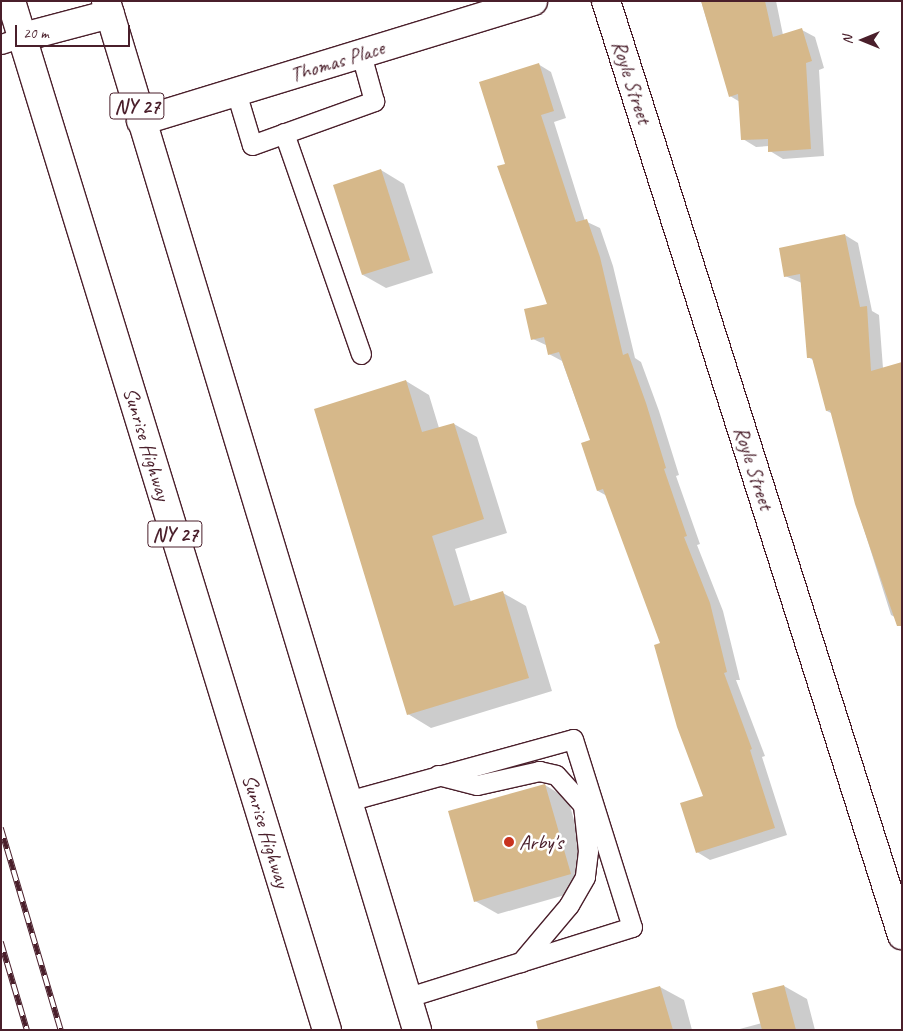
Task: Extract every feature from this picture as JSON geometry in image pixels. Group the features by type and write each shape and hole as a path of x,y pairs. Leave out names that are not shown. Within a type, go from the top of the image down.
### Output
{"main road":[{"name":"Sunrise Highway","path":"11,1 12,41 327,1030"},
{"name":"Thomas Place","path":"141,121 533,1"},
{"name":"Royle Street","path":"606,1 902,935"},
{"path":"12,41 108,8"},
{"name":"NY 27","path":"108,8 418,1030"}],"lane":[{"path":"236,92 252,146 374,100 361,54"},
{"path":"284,133 361,354"},
{"path":"348,801 436,775 573,739 632,927 408,997"},
{"path":"436,775 477,785 539,771 556,775 583,805 588,851 585,877 569,905 521,962"}],"building":[{"path":"701,1 765,1 773,37 802,28 812,61 806,63 811,149 768,152 768,139 741,140 738,94 729,97"},
{"path":"539,63 554,111 541,115 576,222 587,219 600,257 623,355 628,353 646,403 666,468 664,469 687,536 684,537 710,603 727,672 724,673 752,749 750,750 775,828 696,853 680,803 703,796 677,727 654,645 660,643 603,489 597,491 581,443 590,440 559,352 548,355 544,337 531,340 524,309 547,304 497,166 505,164 479,82"},
{"path":"381,169 410,260 362,275 333,185"},
{"path":"845,234 860,307 867,306 871,371 902,362 902,626 897,626 855,504 830,410 826,411 812,358 807,358 800,274 784,277 779,248"},
{"path":"406,380 422,432 454,423 484,519 432,536 454,606 503,591 529,678 407,715 314,409"},
{"name":"Arby's","path":"545,784 571,874 474,902 448,811"},
{"path":"784,985 796,1030 762,1030 752,993"},
{"path":"660,986 673,1030 538,1030 536,1021"}],"railway":[{"path":"1,828 61,1030"},
{"path":"1,942 27,1030"}],"place":[{"name":"Arby's","path":"509,842"}]}
